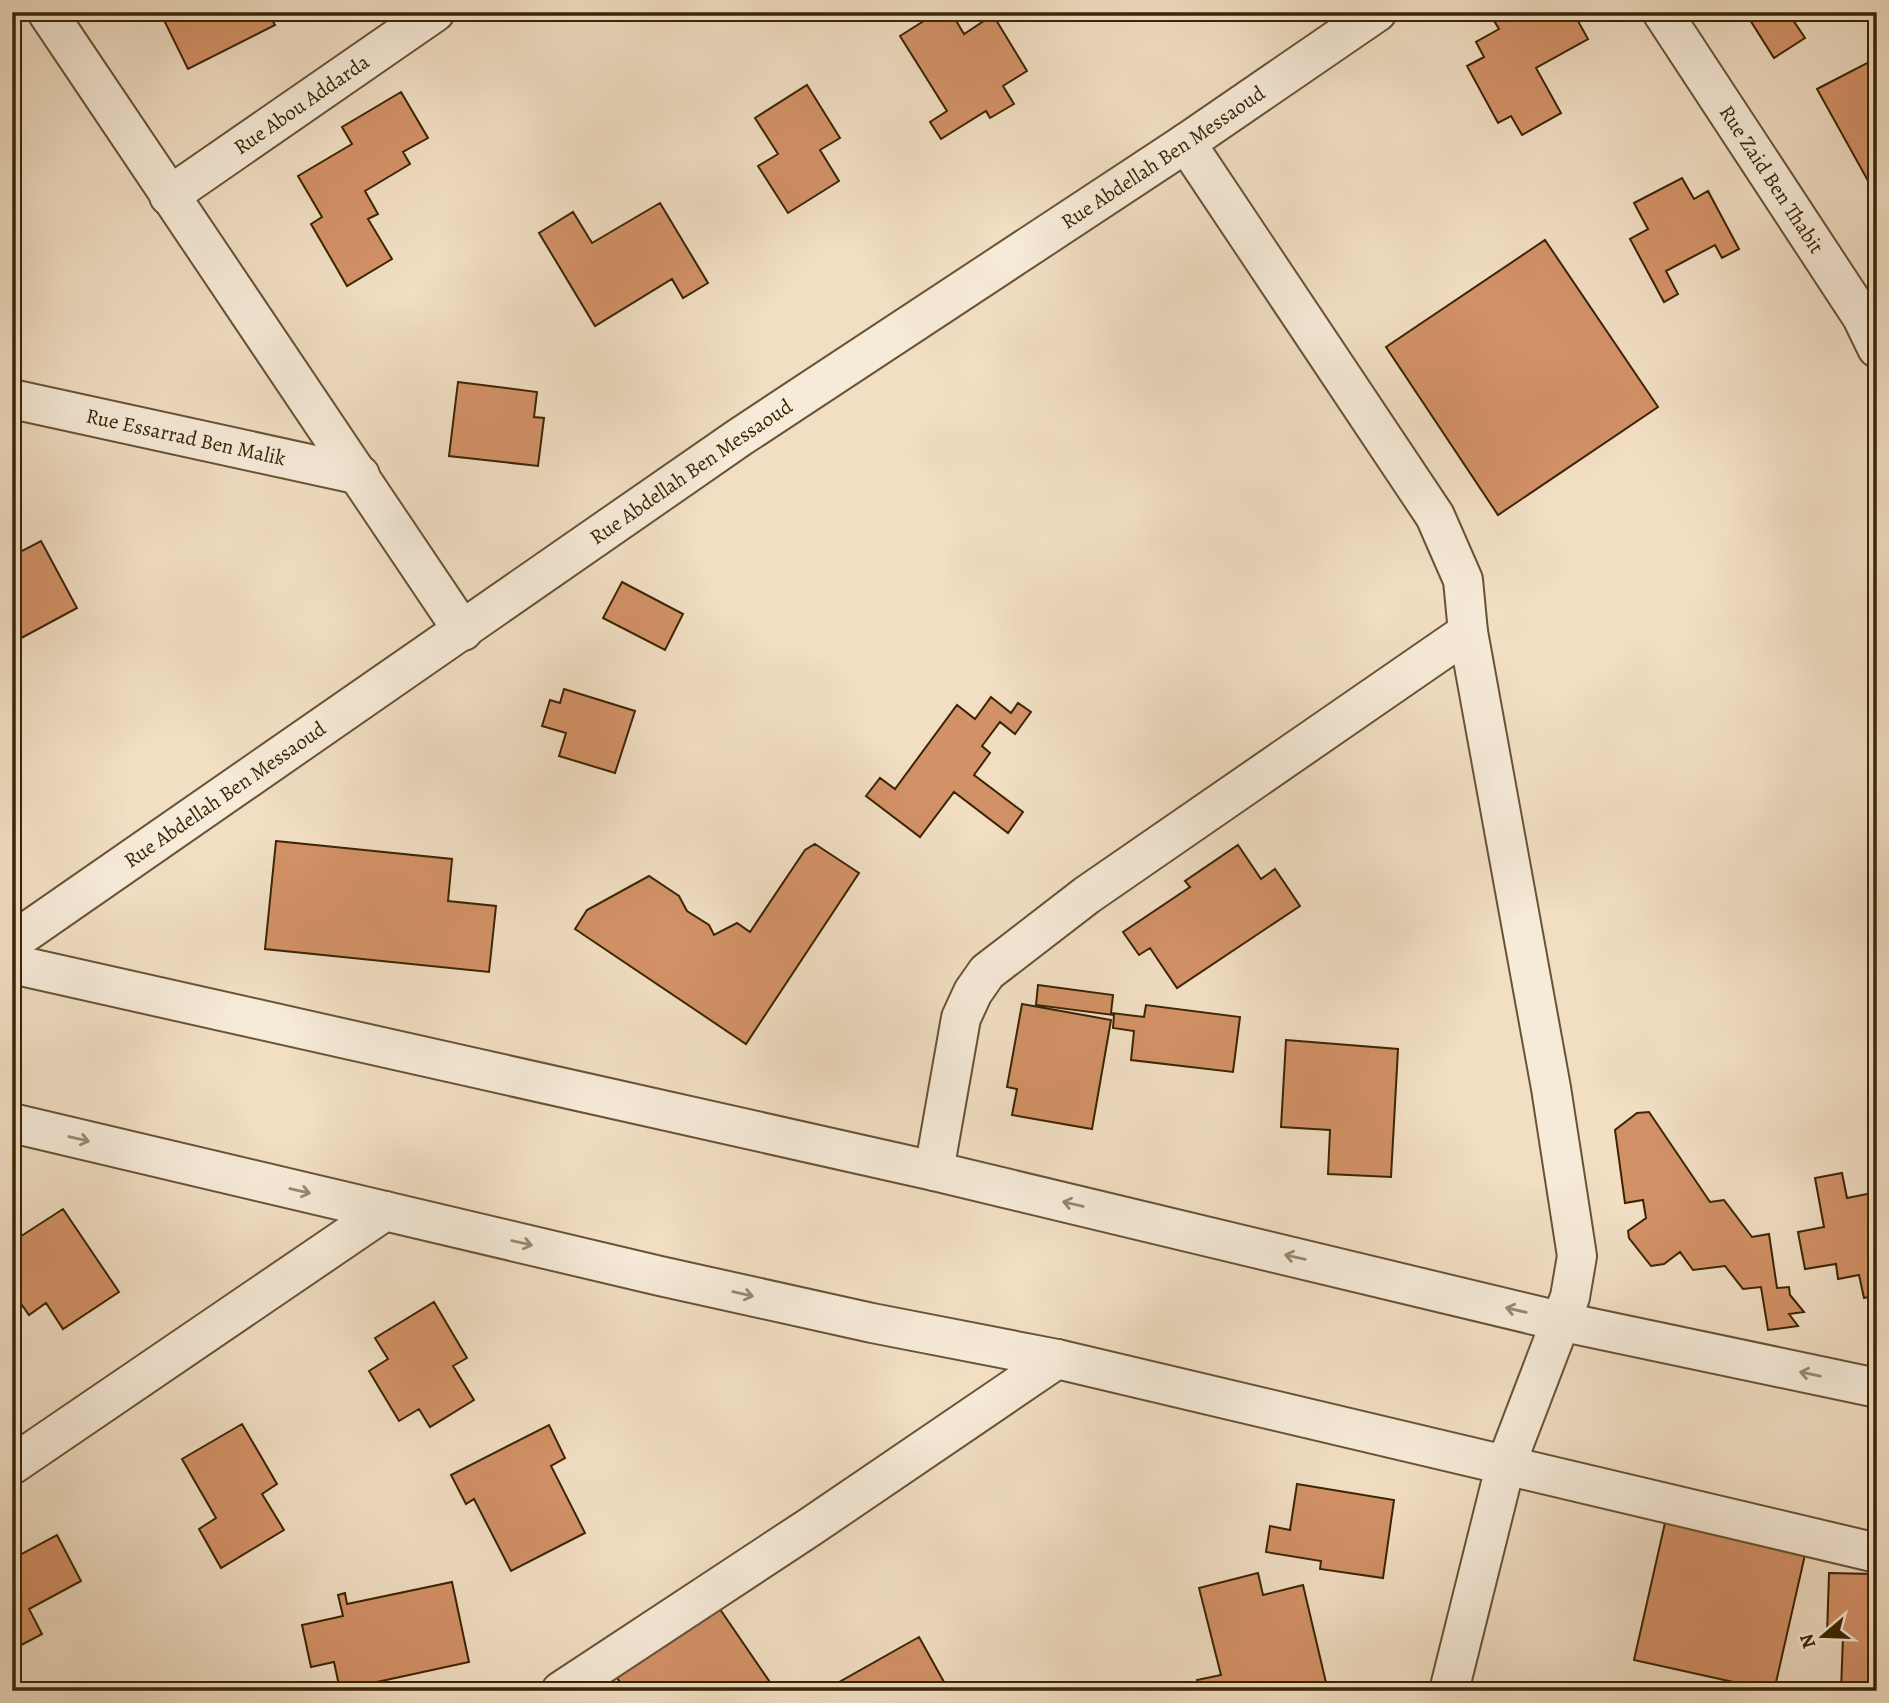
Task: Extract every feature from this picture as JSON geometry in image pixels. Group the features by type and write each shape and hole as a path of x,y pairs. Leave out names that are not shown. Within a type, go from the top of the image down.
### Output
{"street":[{"path":"47,12 463,631"},
{"name":"Rue Abou Addarda","path":"169,196 435,12"},
{"name":"Rue Abdellah Ben Messaoud","path":"12,942 740,437 1186,143 1377,12"},
{"name":"Rue Zaid Ben Thabit","path":"1662,12 1862,317 1877,348"},
{"path":"1186,143 1434,516 1463,580 1468,632 1574,1228 1576,1274 1506,1467 1449,1691"},
{"name":"Rue Essarrad Ben Malik","path":"12,399 360,475"},
{"path":"934,1171 961,1018 972,992 987,972 1087,895 1468,632"},
{"path":"12,964 934,1171 1559,1321 1877,1388"},
{"path":"12,1124 832,1314 1057,1359 1506,1467 1875,1546"},
{"path":"12,1465 385,1211"},
{"path":"561,1691 810,1527 1057,1359"}],"building":[{"path":"160,12 268,12 275,25 188,69"},
{"path":"938,12 951,12 964,34 993,15 1027,71 1003,86 1014,104 990,118 986,111 941,139 930,122 947,111 900,36"},
{"path":"1573,12 1588,39 1536,68 1561,113 1522,135 1511,116 1498,123 1467,66 1484,57 1476,42 1499,29 1490,14"},
{"path":"1745,12 1799,12 1791,17 1805,38 1774,58"},
{"path":"1869,62 1877,77 1877,197 1817,89"},
{"path":"807,85 840,138 820,150 839,181 788,213 758,166 778,154 755,118"},
{"path":"401,92 428,138 403,152 410,164 365,191 378,214 368,219 392,259 347,286 311,224 322,217 298,176 352,144 342,127"},
{"path":"1682,178 1694,199 1708,191 1739,249 1722,258 1715,245 1666,271 1678,294 1664,302 1630,239 1648,229 1634,203"},
{"path":"660,203 708,283 683,298 672,279 595,326 539,233 573,212 592,243"},
{"path":"1545,240 1658,407 1498,515 1386,347"},
{"path":"458,382 537,392 534,417 544,418 538,466 449,456"},
{"path":"41,541 77,608 12,643 12,556"},
{"path":"622,582 683,614 665,650 603,618"},
{"path":"564,689 635,711 615,773 559,756 566,733 542,726 550,700 560,703"},
{"path":"991,697 1011,713 1018,703 1031,712 1015,734 1000,722 982,746 990,753 974,775 1023,812 1008,833 954,792 920,837 866,796 880,778 895,789 957,705 975,719"},
{"path":"276,841 452,859 448,901 496,906 489,972 265,949"},
{"path":"815,844 859,873 746,1044 575,929 587,910 649,876 679,896 687,911 709,925 714,935 737,923 750,932 805,850"},
{"path":"1238,845 1261,879 1275,869 1300,906 1177,988 1150,948 1139,955 1123,932 1190,887 1185,881"},
{"path":"1038,985 1113,995 1111,1013 1144,1017 1146,1005 1240,1017 1233,1072 1131,1060 1134,1031 1113,1028 1114,1015 1036,1005"},
{"path":"1022,1004 1111,1020 1092,1129 1012,1115 1017,1089 1007,1087"},
{"path":"1286,1040 1398,1049 1391,1177 1328,1174 1330,1130 1281,1127"},
{"path":"1649,1112 1710,1202 1724,1200 1752,1237 1769,1234 1777,1288 1789,1287 1790,1295 1804,1312 1789,1314 1798,1326 1768,1330 1761,1287 1743,1289 1725,1266 1693,1270 1680,1252 1664,1264 1651,1266 1629,1238 1628,1231 1646,1218 1643,1200 1625,1203 1615,1130 1637,1113"},
{"path":"1842,1173 1847,1198 1877,1192 1877,1295 1864,1298 1859,1275 1838,1279 1836,1264 1805,1269 1798,1232 1824,1227 1815,1178"},
{"path":"63,1209 119,1292 63,1329 46,1303 29,1315 12,1291 12,1268 18,1264 12,1255 12,1242"},
{"path":"434,1302 467,1358 453,1366 474,1400 430,1427 419,1409 399,1421 369,1371 388,1359 375,1338"},
{"path":"242,1424 277,1484 262,1494 284,1530 221,1568 199,1529 216,1518 182,1459"},
{"path":"549,1425 565,1458 551,1466 585,1533 511,1571 474,1499 466,1504 451,1475"},
{"path":"1297,1484 1394,1500 1383,1578 1320,1569 1321,1561 1266,1552 1270,1526 1290,1530"},
{"path":"1667,1514 1807,1546 1774,1691 1634,1660"},
{"path":"57,1535 81,1581 29,1609 42,1634 12,1650 12,1559"},
{"path":"1258,1573 1263,1595 1303,1585 1328,1691 1200,1691 1197,1680 1221,1675 1199,1588"},
{"path":"1829,1573 1873,1574 1871,1636 1877,1636 1877,1691 1841,1691 1843,1636 1827,1635"},
{"path":"452,1582 469,1662 340,1690 334,1662 311,1667 302,1625 343,1616 338,1595 345,1593 347,1604"},
{"path":"713,1599 776,1691 626,1691 611,1669"},
{"path":"919,1637 949,1691 837,1691 834,1685"}]}
